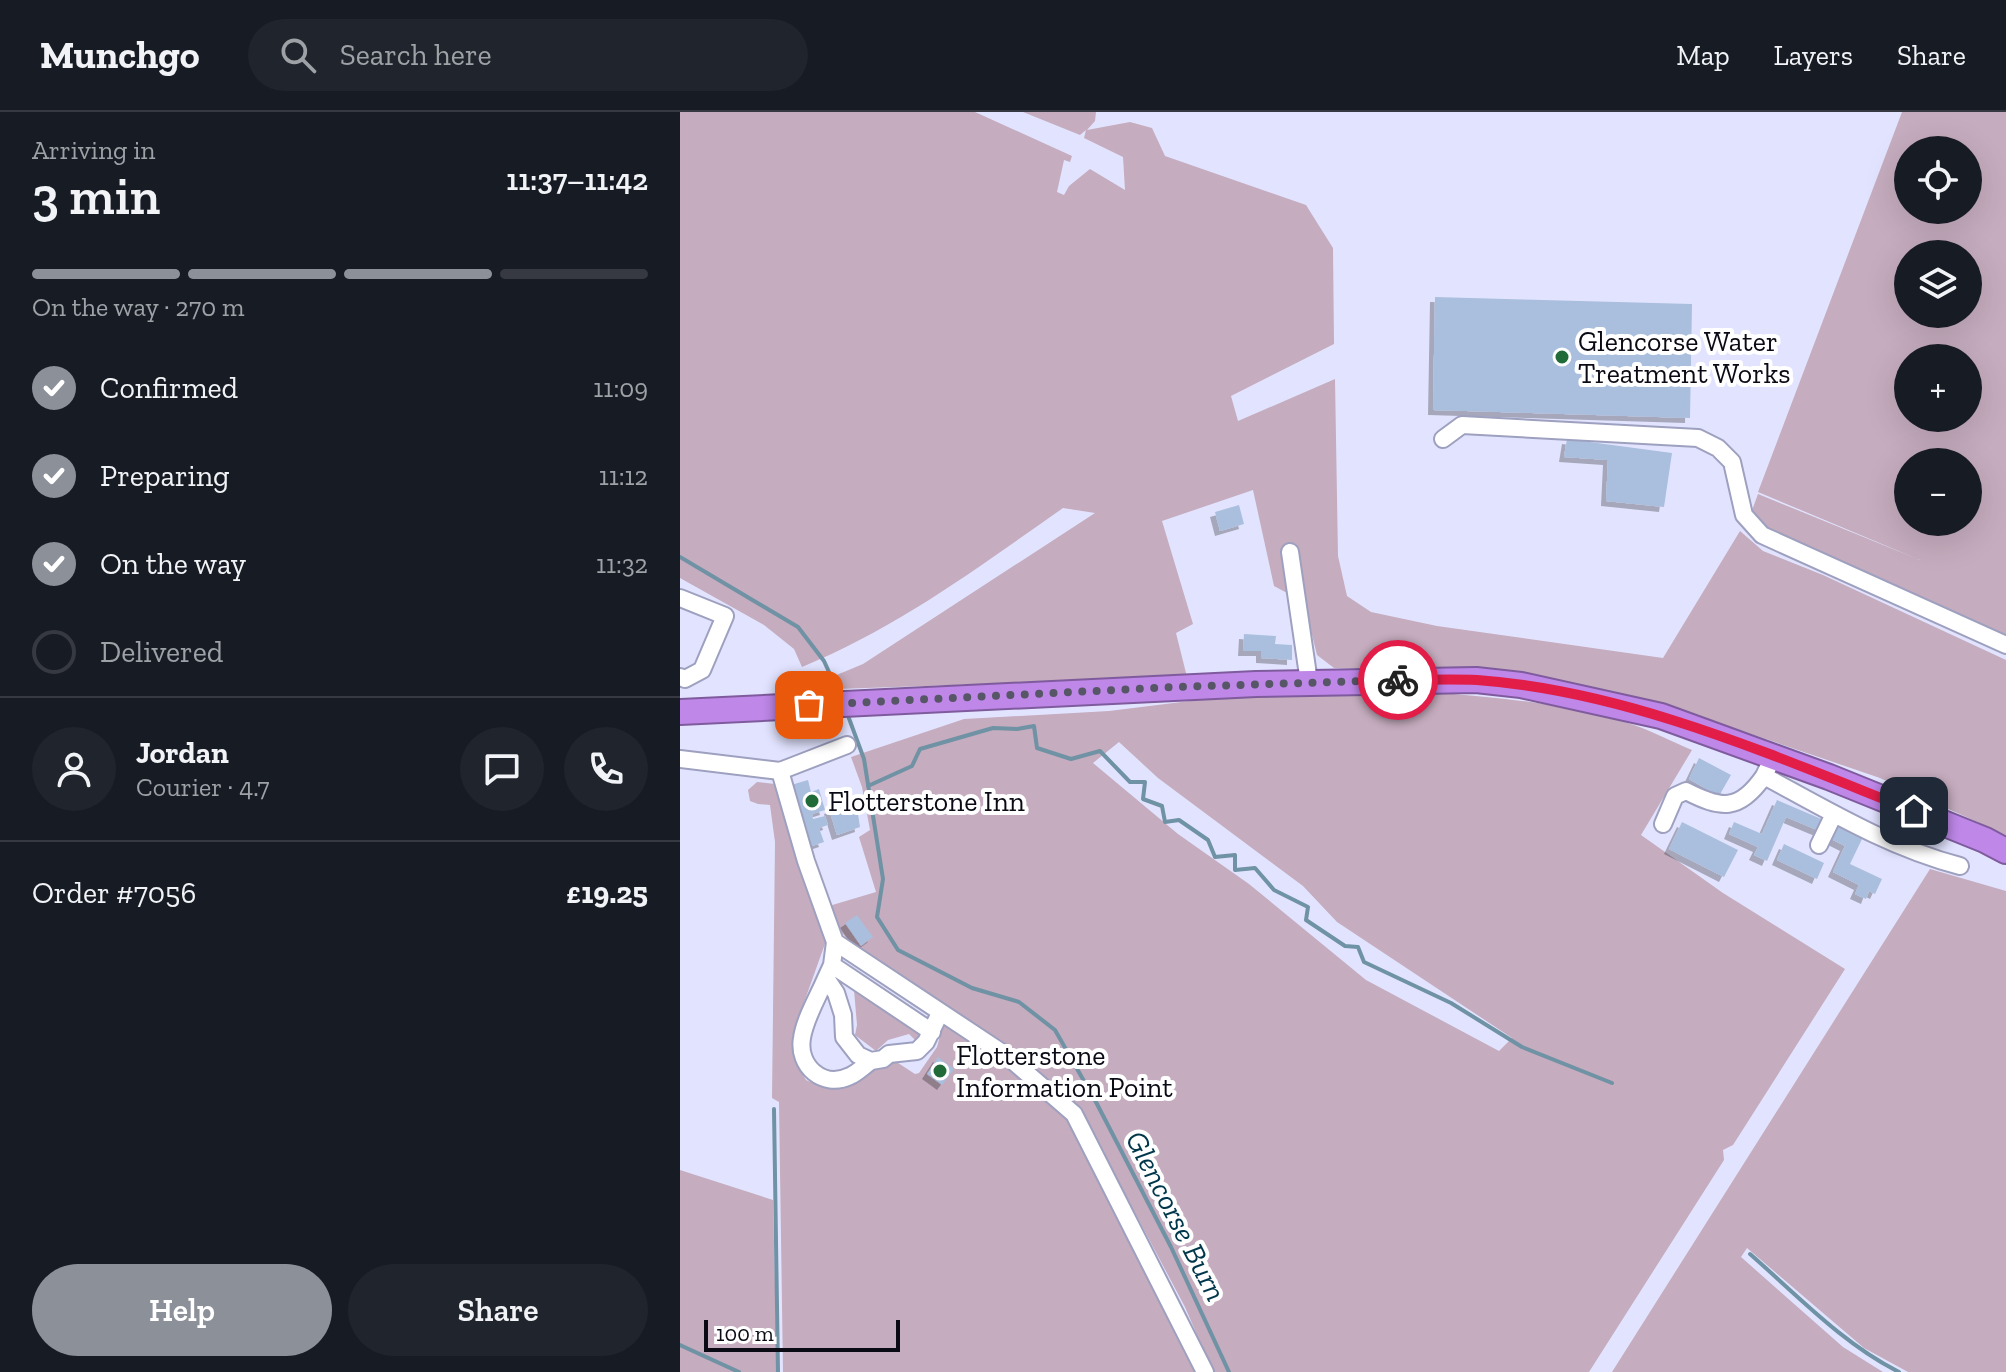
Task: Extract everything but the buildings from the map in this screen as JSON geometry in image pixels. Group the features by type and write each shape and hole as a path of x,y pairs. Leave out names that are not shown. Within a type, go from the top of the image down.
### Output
{"highway":[{"path":"680,712 1309,682 1476,680 1521,685 1661,716 1768,766 1985,840 2006,851"}],"lane":[{"path":"1443,439 1462,425 1698,438 1718,448 1732,462 1744,515 1762,535 2006,645"},
{"path":"1290,552 1309,682"},
{"path":"680,598 725,616 702,670 685,679 680,677"},
{"path":"680,759 780,771 847,745"},
{"path":"1663,824 1675,796 1686,791 1713,805 1727,805 1754,790 1768,766 1834,814 1921,856 1960,866"},
{"path":"780,771 806,861 835,942 829,972 801,1040 804,1061 810,1071 822,1078 835,1080 849,1077 871,1061 883,1059 889,1054 917,1051 932,1032 940,1013"},
{"path":"1819,845 1834,814"},
{"path":"835,942 1007,1056 1074,1114 1205,1372"},
{"path":"829,972 932,1032"},
{"path":"829,972 843,1015 844,1037 858,1055 871,1061"}],"shaded area":[{"path":"680,112 975,112 1072,156 1070,162 1064,160 1057,192 1064,195 1069,186 1090,169 1125,190 1123,157 1084,138 1086,130 1080,135 1023,112 1096,112 1095,121 1087,130 1130,122 1152,128 1165,156 1306,205 1333,248 1334,344 1231,396 1238,421 1335,379 1338,556 1347,596 1371,612 1437,626 1663,658 1740,531 1763,551 1823,575 2006,660 2006,835 1880,778 1672,707 1607,691 1500,674 1334,668 1317,655 1304,602 1274,586 1253,490 1162,521 1193,624 1176,633 1187,677 809,690 815,684 863,664 1095,513 1063,508 905,615 802,667 794,649 764,625 680,578"},
{"path":"1902,112 2006,112 2006,644 1768,534 1751,513 1758,494 1920,560 1758,492"},
{"path":"1426,692 1478,696 1584,711 1656,734 1692,750 1641,835 1723,893 1845,969 1733,1145 1723,1150 1724,1160 1589,1372 1213,1372 1185,1307 1082,1113 1035,1067 862,954 837,928 829,906 876,892 859,837 870,830 862,787 851,757 964,719 1109,711 1222,697","holes":["1119,742 1158,778 1303,886 1337,922 1512,1038 1499,1051 1366,980 1249,884 1178,834 1093,763"]},
{"path":"757,782 775,784 826,941 797,1022 794,1045 797,1065 806,1080 819,1086 834,1086 889,1061 895,1061 915,1074 919,1073 937,1047 944,1022 1003,1058 1070,1117 1198,1372 783,1372 779,1102 772,1098 775,842 770,805 750,801 748,790"},
{"path":"1930,869 2006,891 2006,1372 1908,1372 1864,1348 1747,1248 1741,1257 1843,1347 1883,1372 1612,1372"},
{"path":"860,987 926,1032 917,1042 909,1034 888,1040 876,1051 855,1035 854,990"},
{"path":"680,1170 773,1200 777,1372 680,1372"}],"waterway":[{"name":"Glencorse Burn","path":"680,557 798,627 824,661 839,694"},
{"name":"Glencorse Burn","path":"847,713 864,759 883,879 877,917 898,950 972,988 1019,1002 1055,1030 1171,1247 1229,1372"},
{"path":"868,786 912,766 920,749 993,728 1034,726 1037,748 1071,759 1100,751 1130,782 1145,782 1143,799 1162,806 1165,822 1179,820 1208,840 1215,857 1235,855 1235,870 1255,868 1274,890 1308,907 1306,920 1345,946 1358,947 1364,962 1451,1003 1522,1047 1612,1083"},
{"path":"774,1109 778,1372"},
{"path":"1750,1254 1840,1333 1878,1361 1899,1372"},
{"path":"680,1345 739,1372"}],"way so far":[{"path":"809,705 1176,687 1398,680"}],"place":[{"name":"Glencorse Water Treatment Works","path":"1562,357"},
{"name":"Flotterstone Inn","path":"812,801"},
{"name":"Flotterstone Information Point","path":"940,1071"}],"route":[{"path":"1398,680 1476,680 1521,685 1661,716 1914,811"}]}
